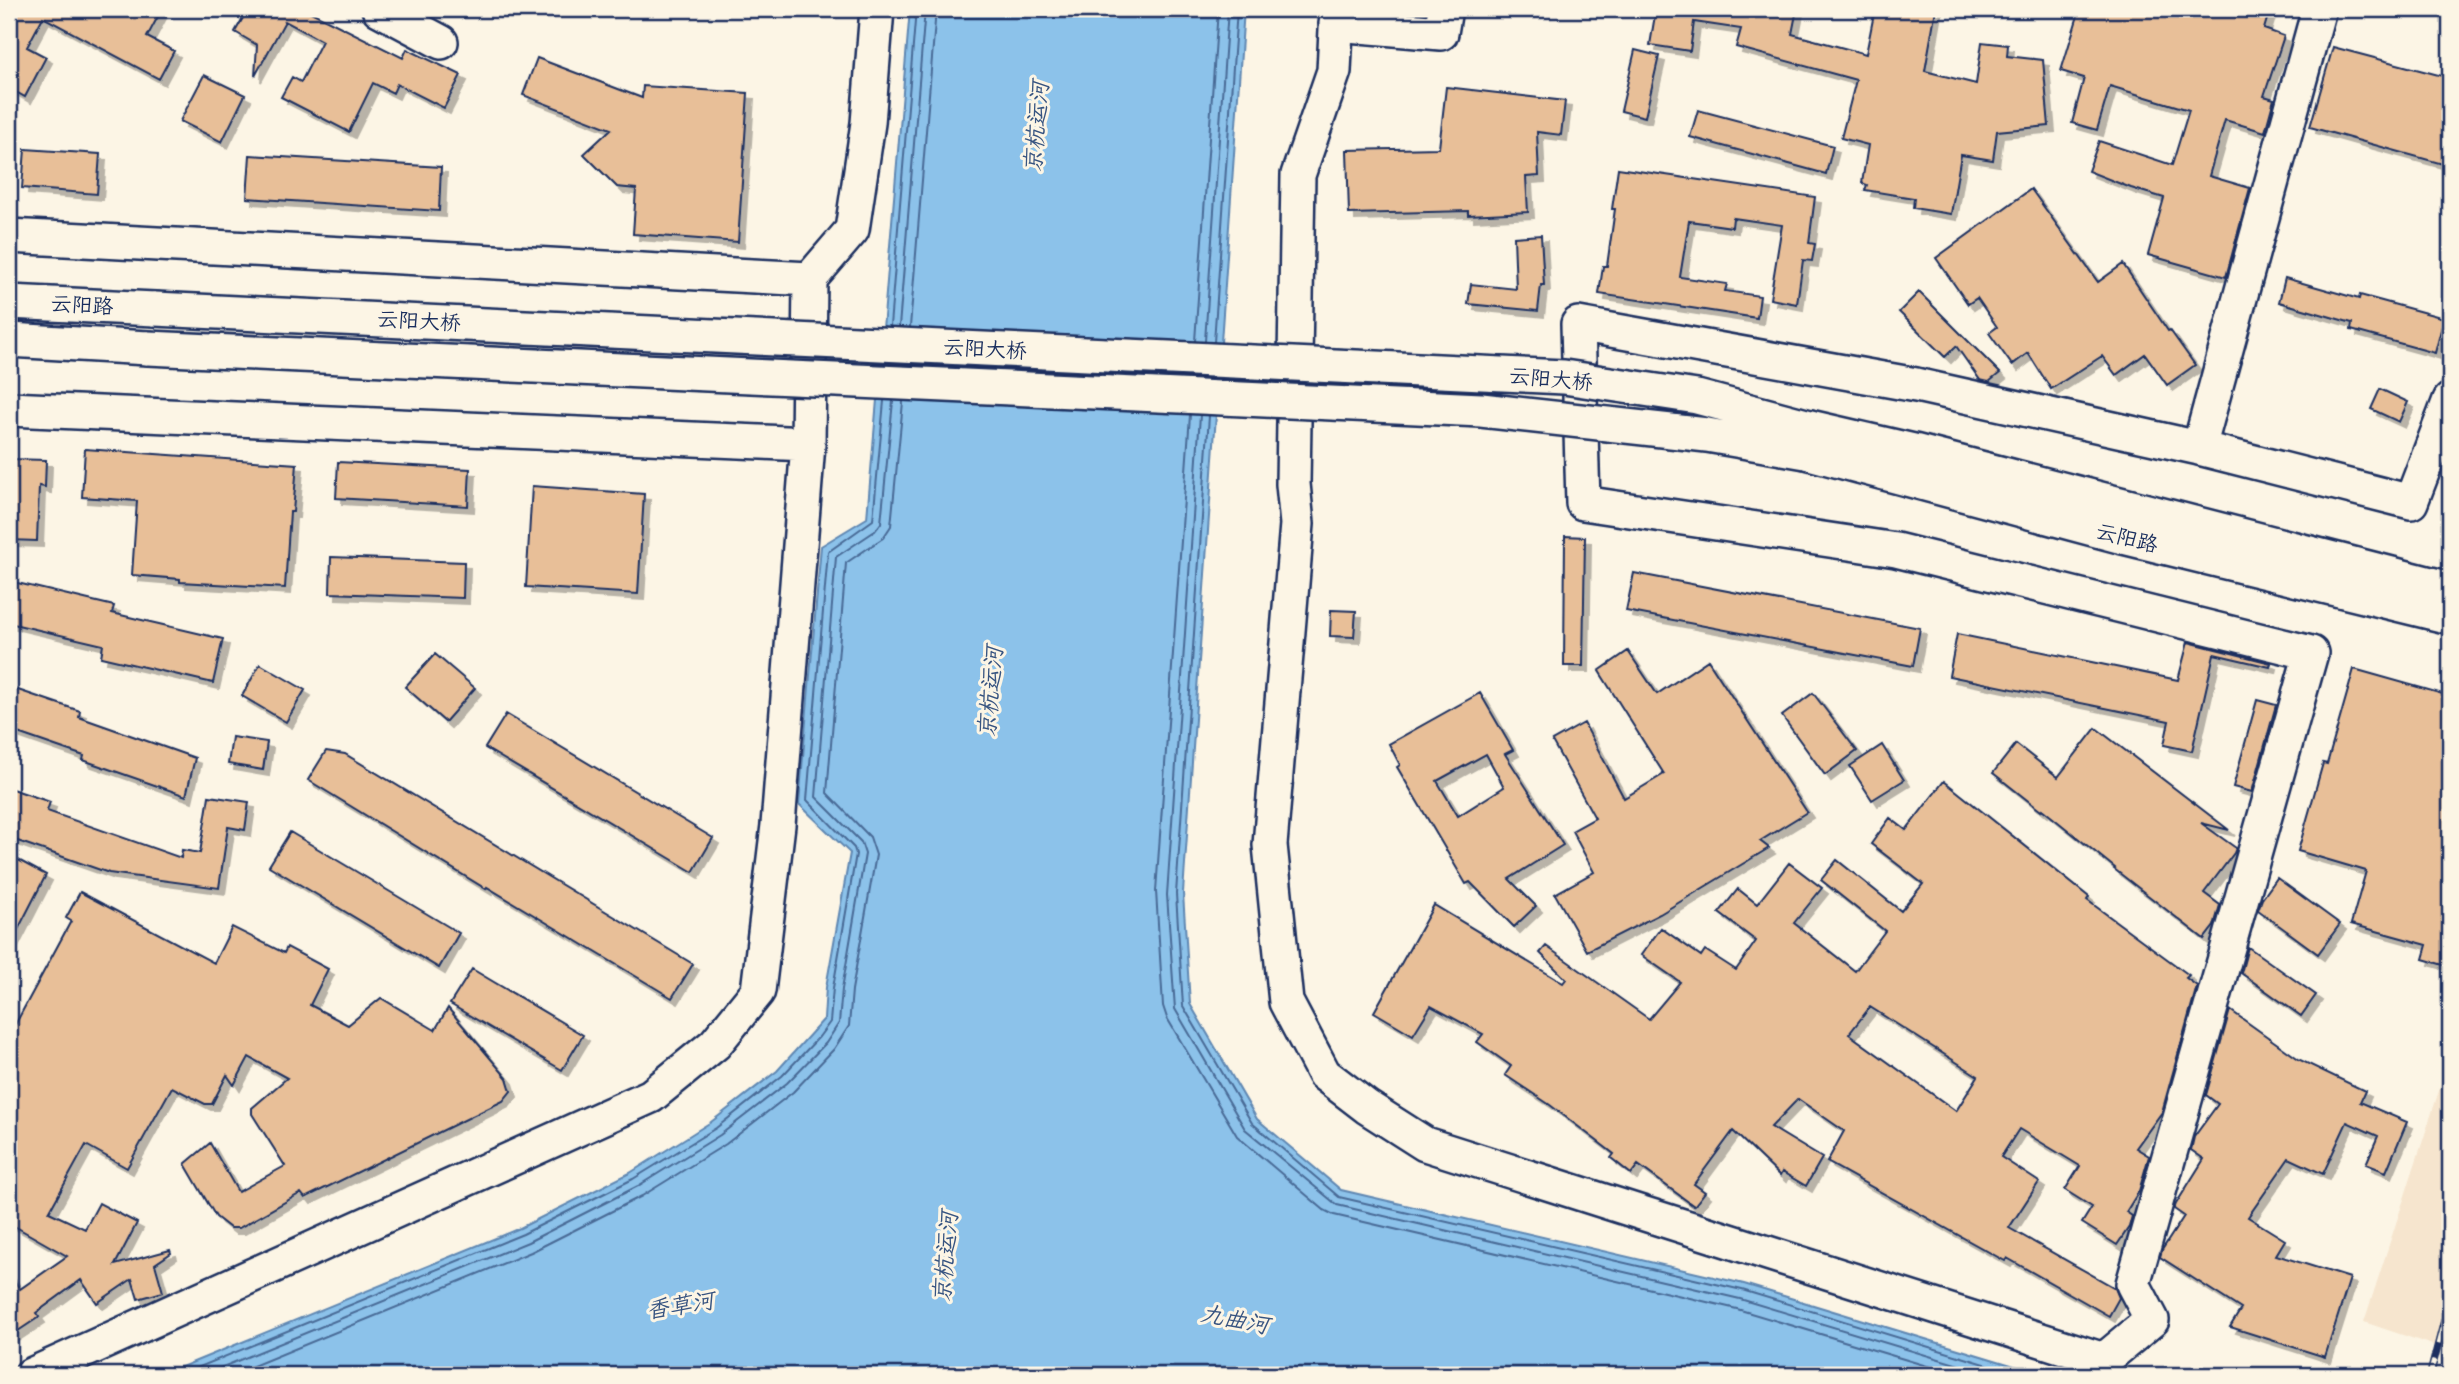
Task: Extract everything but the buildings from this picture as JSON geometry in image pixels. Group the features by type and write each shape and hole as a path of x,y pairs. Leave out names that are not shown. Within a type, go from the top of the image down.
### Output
{"street":[{"path":"379,9 441,42"},
{"path":"31,1375 651,1096 715,1044 758,991 778,825 807,444 810,279 852,230 868,123 877,9"},
{"path":"1446,9 1441,33 1337,16 1334,71 1298,175 1293,484 1297,524 1270,845 1286,1002 1324,1074 1367,1107 1425,1144 2104,1360 2152,1320 2133,1284 2311,653 1896,550 1583,503 1578,324 1916,385 2199,448 2412,502 2450,400"},
{"path":"2199,448 2319,9"},
{"path":"9,236 810,279"},
{"name":"云阳路","path":"9,302 155,309"},
{"name":"云阳大桥","path":"155,309 1564,377 1697,397 1808,440"},
{"name":"云阳路","path":"9,340 148,348"},
{"name":"云阳大桥","path":"148,348 1480,410 1707,435 1808,440"},
{"path":"9,410 807,444"},
{"name":"云阳路","path":"1808,440 1914,452 2450,589"},
{"name":"云阳路","path":"1808,440 2119,536 2450,617"}],"shaded area":[{"path":"2450,1057 2450,1351 2364,1322"}],"water":[{"path":"910,9 1244,9 1183,893 1190,1004 1257,1119 1341,1190 1744,1284 2044,1375 162,1375 520,1228 630,1173 711,1122 777,1071 824,1019 826,987 850,853 799,804 821,546 867,518"}],"railway":[{"path":"2430,1375 2450,1299"}],"water label":[{"name":"京杭运河","path":"1036,127"},
{"name":"京杭运河","path":"990,692"},
{"name":"京杭运河","path":"945,1257"},
{"name":"香草河","path":"680,1305"},
{"name":"九曲河","path":"1235,1319"}]}
